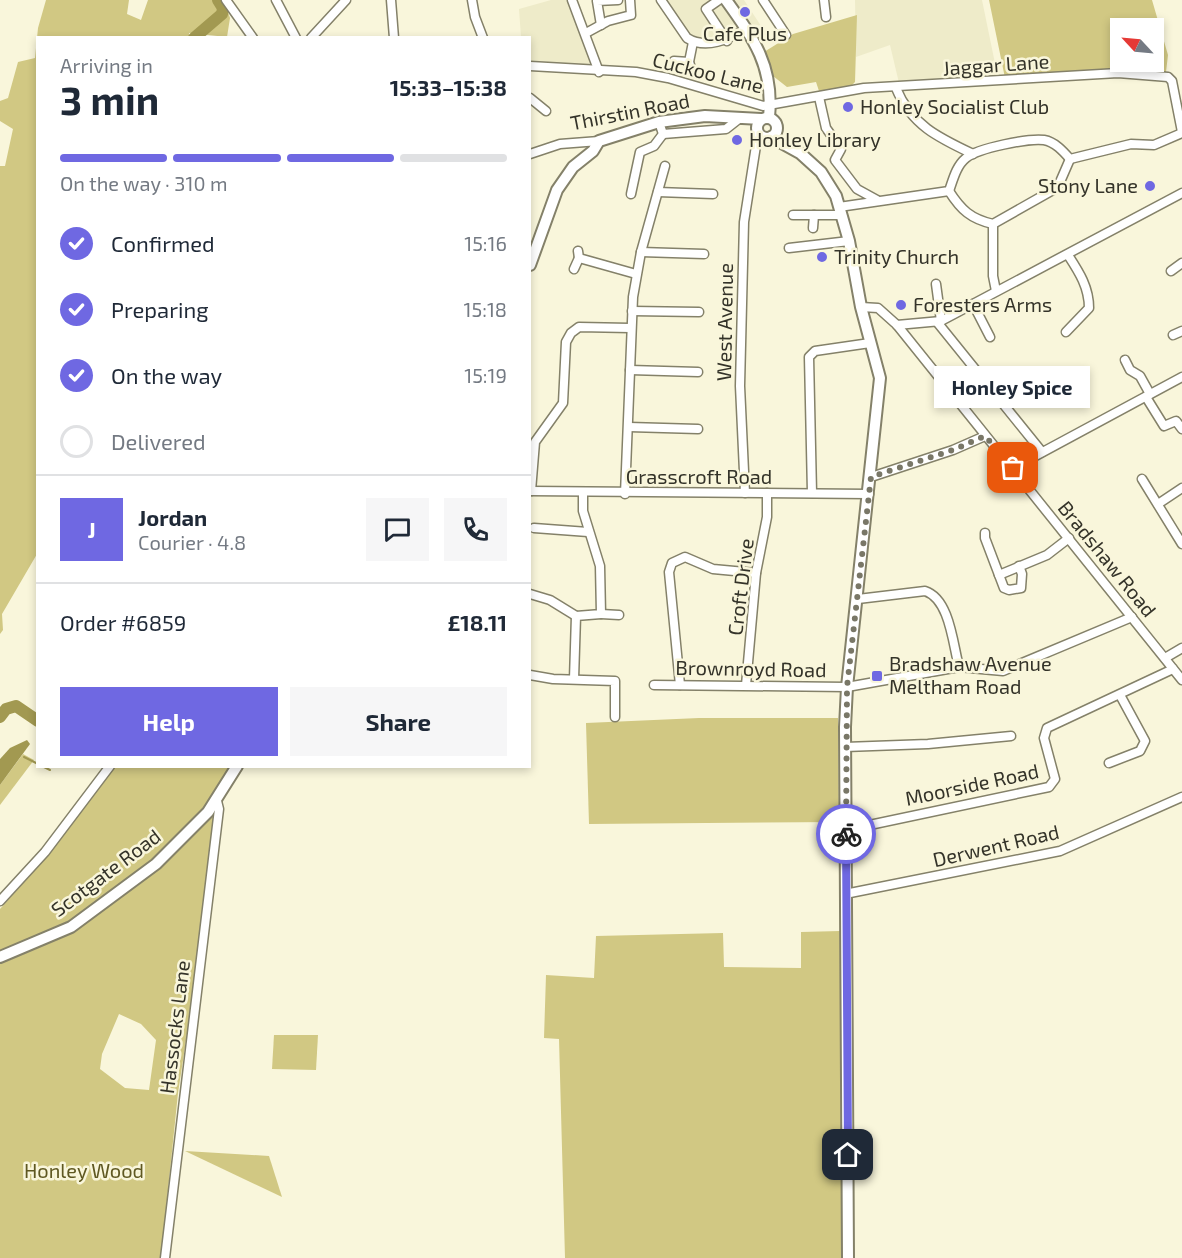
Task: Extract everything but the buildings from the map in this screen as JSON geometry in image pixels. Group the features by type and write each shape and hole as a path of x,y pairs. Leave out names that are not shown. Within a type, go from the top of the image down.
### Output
{"street":[{"path":"226,0 253,36"},
{"path":"276,0 295,36"},
{"path":"313,36 346,0"},
{"path":"391,0 394,36"},
{"path":"472,0 482,36"},
{"path":"572,0 599,72"},
{"path":"601,25 597,1 618,0"},
{"path":"586,33 601,25 636,14 630,0"},
{"path":"661,0 687,38 693,42 727,41 746,29"},
{"path":"719,0 706,9 727,41"},
{"path":"726,0 746,29 766,69 770,105 769,121 764,135"},
{"path":"763,0 786,35"},
{"path":"824,0 826,17"},
{"path":"674,61 690,65 693,42"},
{"name":"Cuckoo Lane","path":"531,66 599,72 636,72 687,83 737,100 770,105"},
{"name":"Jaggar Lane","path":"770,105 864,88 896,88 1118,73 1168,77 1172,81 1182,133"},
{"path":"896,88 909,113 932,135 973,154"},
{"path":"819,97 826,128 842,149 835,160 857,189 878,200"},
{"path":"531,99 546,111"},
{"name":"Thirstin Road","path":"531,154 560,144 599,141 659,122 705,116 769,121"},
{"path":"631,194 640,152 654,146 663,134 726,129 740,118 764,135 791,146"},
{"path":"764,135 776,133 769,121"},
{"path":"769,121 791,146 821,172 844,209 861,307 880,378 847,687 845,894 848,1258"},
{"path":"659,122 663,134"},
{"path":"1070,159 1131,144 1154,144 1182,133"},
{"name":"West Avenue","path":"745,493 740,386 744,222 756,152 764,135"},
{"path":"949,191 957,169 965,159 993,148 1042,140 1060,148 1070,159"},
{"path":"531,262 557,190 573,167 592,151 599,141"},
{"path":"949,191 965,213 976,220 993,224 1053,190 1065,174 1070,159"},
{"path":"625,494 629,428 630,328 636,274 665,166"},
{"path":"844,209 857,189"},
{"path":"793,215 814,215 878,200 949,191"},
{"path":"658,192 713,194"},
{"path":"897,325 939,322 1179,194 1182,204"},
{"path":"813,228 814,215"},
{"path":"993,224 993,276 996,291"},
{"path":"789,248 849,241"},
{"path":"641,252 704,254"},
{"path":"574,269 579,254 636,274"},
{"path":"1066,332 1089,308 1084,279 1068,255"},
{"path":"1171,271 1182,263"},
{"path":"936,284 939,322 1042,452"},
{"path":"973,304 990,337"},
{"name":"Bradshaw Road","path":"861,307 878,308 897,325 1182,680"},
{"path":"632,311 699,312"},
{"path":"531,483 536,442 563,403 566,342 571,333 579,327 630,328"},
{"path":"812,493 809,357 815,351 870,343"},
{"path":"1125,360 1130,370 1140,376 1164,426 1176,421 1182,429"},
{"path":"630,370 698,372"},
{"path":"1013,468 1182,377"},
{"path":"629,428 698,429"},
{"path":"871,477 953,450 985,436"},
{"path":"1142,479 1182,544"},
{"path":"1158,504 1182,488"},
{"name":"Grasscroft Road","path":"531,491 625,494 869,494"},
{"path":"583,493 588,532 600,566 601,614"},
{"name":"Croft Drive","path":"746,685 756,573 767,517 767,493"},
{"path":"534,528 588,532"},
{"path":"985,533 1004,588 1009,590 1021,588 1022,574 1018,566"},
{"path":"999,575 1047,555 1069,538"},
{"path":"680,685 669,572 672,563 685,557 713,570 756,573"},
{"path":"858,599 925,591 930,593 941,603 959,668"},
{"path":"531,594 550,600 576,615 619,615"},
{"path":"574,679 576,615"},
{"name":"Brownroyd Road","path":"654,684 847,687 959,668 1003,671 1132,617"},
{"path":"1165,658 1182,648"},
{"name":"Moorside Road","path":"846,830 1049,788 1055,779 1044,738 1047,728 1173,669"},
{"path":"531,675 553,679 615,681 615,717"},
{"path":"1109,763 1140,751 1145,741 1120,695"},
{"path":"845,747 928,744 1011,736"},
{"path":"0,901 45,852 108,768"},
{"name":"Scotgate Road","path":"0,957 71,927 156,864 217,801 236,768"},
{"name":"Derwent Road","path":"845,894 1060,851 1182,797"},
{"name":"Hassocks Lane","path":"165,1258 219,809 217,801"}],"shaded area":[{"path":"551,0 566,0 573,9 592,64 531,64 531,36 521,36 519,9"},
{"path":"666,0 744,0 765,32 758,37 748,24 720,38 695,37 687,32"},
{"path":"855,0 982,0 998,78 899,83 890,45 856,57"},
{"path":"27,740 30,744 0,785 0,759 10,748"}],"green space":[{"path":"46,0 129,0 127,14 141,20 148,0 224,0 230,18 227,36 189,33 189,36 37,36"},
{"path":"989,0 1152,0 1157,18 1110,18 1110,70 1005,78"},
{"path":"857,15 855,82 849,88 819,91 816,82 787,87 773,76 764,52 793,34"},
{"path":"1164,41 1168,55 1166,72 1164,72"},
{"path":"36,48 36,556 2,614 3,630 0,634 0,166 5,166 13,129 0,121 0,101 8,98 18,62 35,58"},
{"path":"699,718 838,718 839,822 589,824 586,723"},
{"path":"23,754 34,760 0,805 0,785"},
{"name":"Honley Wood","path":"114,768 243,768 224,795 214,820 196,975 178,1093 161,1258 0,1258 0,909 50,853","holes":["119,1014 141,1024 156,1040 149,1090 125,1088 100,1069 102,1054"]},
{"path":"840,931 843,1258 565,1258 559,1039 544,1038 546,975 594,978 596,936 723,933 724,967 801,968 801,932"},
{"path":"274,1035 318,1035 316,1070 272,1069"},
{"path":"185,1151 269,1156 282,1197"}],"waterway":[{"path":"196,36 222,14 223,8 218,0"},
{"path":"0,717 6,709 16,706 36,720"},
{"path":"24,757 36,763"},
{"path":"46,768 50,770"}],"way so far":[{"path":"846,834 847,687 871,477 953,450 985,436 1013,468"}],"place":[{"name":"Cafe Plus","path":"745,12"},
{"name":"Honley Socialist Club","path":"848,107"},
{"name":"Honley Library","path":"737,140"},
{"name":"Stony Lane","path":"1150,186"},
{"name":"Trinity Church","path":"822,257"},
{"name":"Foresters Arms","path":"901,305"},
{"name":"Honley Spice","path":"1013,468"},
{"name":"Bradshaw Avenue Meltham Road","path":"877,676"}],"route":[{"path":"846,834 848,1155"}]}
